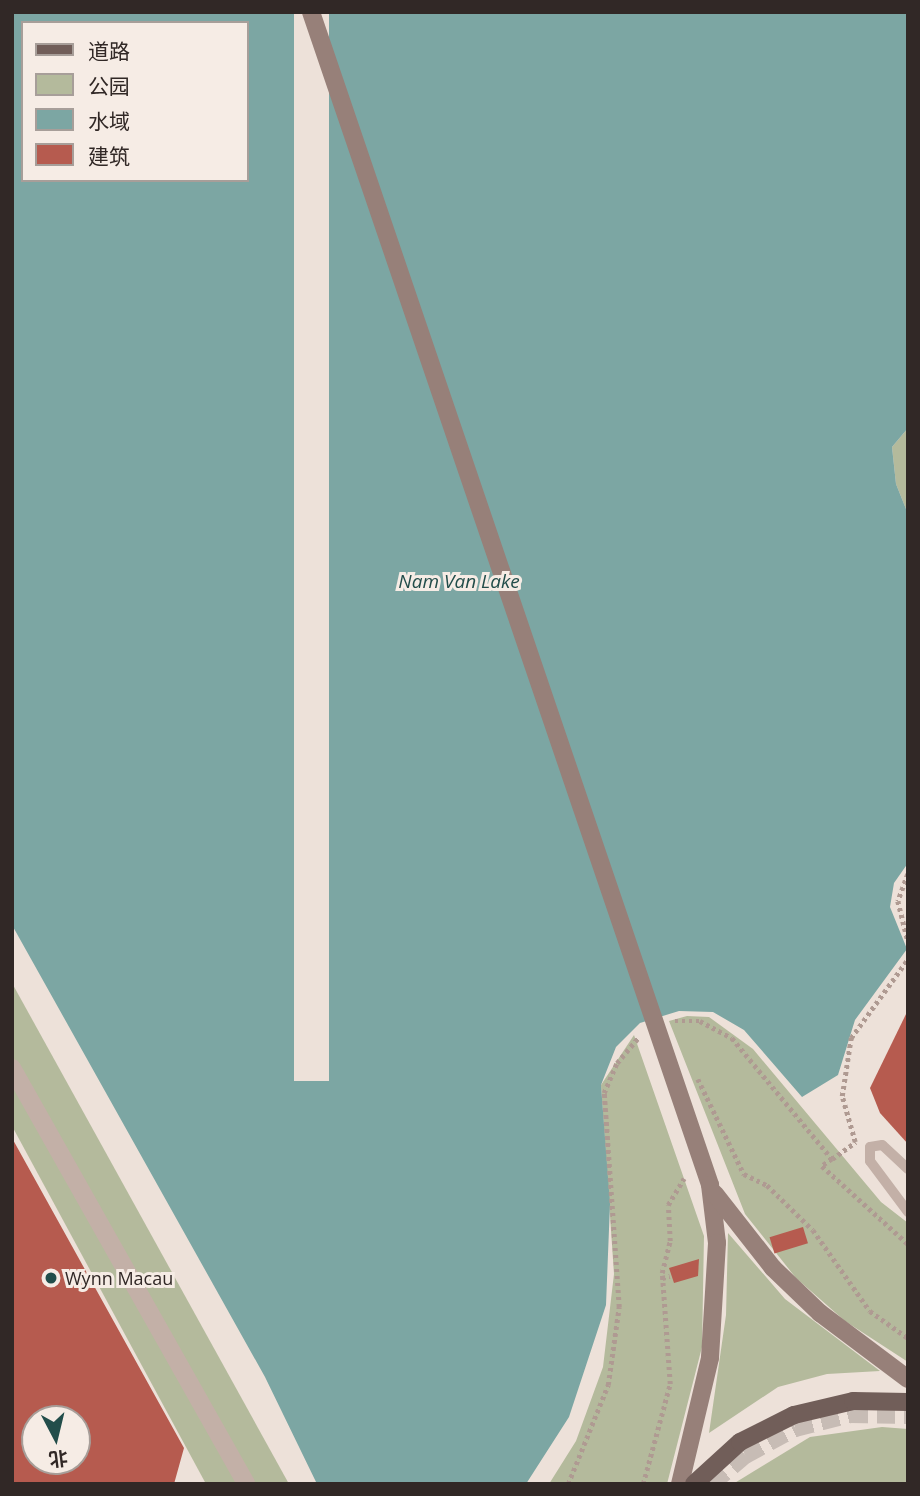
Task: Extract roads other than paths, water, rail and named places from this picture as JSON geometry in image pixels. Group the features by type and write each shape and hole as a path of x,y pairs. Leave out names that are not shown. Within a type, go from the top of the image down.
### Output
{"main road":[{"path":"311,12 710,1185 717,1243 710,1358 680,1484"},
{"path":"710,1185 773,1268 908,1379"},
{"path":"694,1484 740,1442 794,1415 853,1401 908,1402"}],"street":[{"path":"12,1068 246,1484"}],"lane":[{"path":"908,1169 882,1145 870,1147 870,1161 908,1212"}],"water":[{"name":"Nam Van Lake","path":"12,12 908,12 908,428 892,447 896,484 908,514 908,863 894,883 890,907 907,949 855,1020 838,1075 802,1097 744,1030 713,1012 679,1011 640,1023 616,1047 601,1085 610,1204 606,1305 569,1417 526,1484 317,1484 265,1377 12,925"}],"tunnel":[{"path":"711,1484 745,1455 795,1428 850,1414 908,1415"}],"place":[{"name":"Wynn Macau","path":"51,1278"}]}
